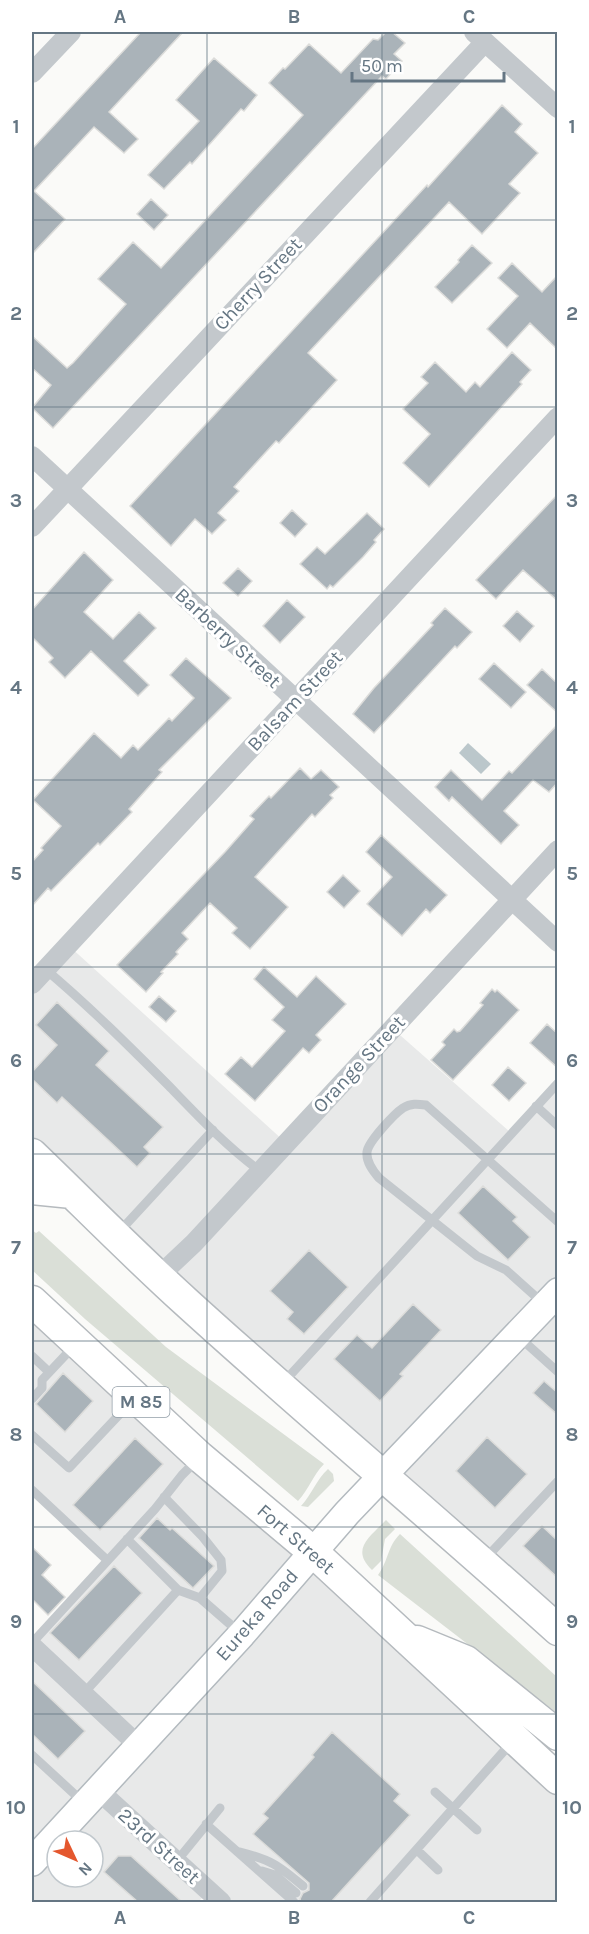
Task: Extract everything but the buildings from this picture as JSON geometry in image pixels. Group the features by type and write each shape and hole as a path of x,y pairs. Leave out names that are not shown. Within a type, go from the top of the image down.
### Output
{"main road":[{"path":"32,1154 159,1276 558,1630"},
{"path":"32,1189 72,1193"},
{"name":"Eureka Road","path":"32,1862 242,1634 312,1551 551,1298"},
{"name":"Fort Street","path":"32,1301 200,1457 312,1551 558,1779"},
{"path":"400,1634 466,1661 558,1735"}],"street":[{"path":"32,73 71,32"},
{"path":"480,37 558,108"},
{"name":"Cherry Street","path":"32,527 480,37"},
{"name":"Balsam Street","path":"32,984 558,417"},
{"name":"Barberry Street","path":"32,456 558,942"},
{"name":"Orange Street","path":"159,1276 194,1243 558,850"},
{"path":"32,1645 139,1746"},
{"name":"23rd Street","path":"92,1797 176,1862 211,1897"}],"lane":[{"path":"45,969 96,1013 242,1158 260,1171"},
{"path":"281,1386 430,1220 558,1083"},
{"path":"551,1298 506,1270 477,1256 379,1178 370,1166 367,1152 371,1141 402,1109 415,1103 426,1105 558,1222"},
{"path":"536,1106 558,1126"},
{"path":"116,1235 213,1130"},
{"path":"517,1335 558,1372"},
{"path":"32,1399 42,1388 42,1380 77,1343"},
{"path":"32,1356 49,1372"},
{"path":"32,1435 69,1468 135,1397"},
{"path":"32,1645 200,1457"},
{"path":"482,1562 558,1481"},
{"path":"32,1490 107,1560"},
{"path":"164,1497 202,1536 221,1560 222,1571 200,1598"},
{"path":"127,1539 178,1590 200,1598 242,1634"},
{"path":"83,1695 178,1590"},
{"path":"370,1902 514,1740"},
{"path":"32,1755 92,1797"},
{"path":"435,1792 477,1830"},
{"path":"176,1862 220,1808"},
{"path":"206,1824 257,1869 298,1894"},
{"path":"417,1850 438,1870"},
{"path":"237,1852 267,1859 282,1869 298,1894"}],"shaded area":[{"path":"468,743 491,764 481,774 459,753"},
{"path":"68,945 285,1142 392,1028 511,1133 557,1083 557,1630 32,1154 32,974"},
{"path":"32,1230 36,1233 39,1231 166,1347 324,1464 298,1501 85,1319 32,1270"},
{"path":"32,1301 557,1779 557,1902 221,1902 209,1891 198,1902 32,1902 32,1643 107,1560 32,1490"},
{"path":"328,1469 333,1474 334,1481 308,1507 301,1506 320,1478"},
{"path":"386,1520 395,1529 385,1539 381,1561 372,1570 363,1556 363,1549 369,1538"},
{"path":"400,1534 557,1677 557,1713 378,1575"}]}
